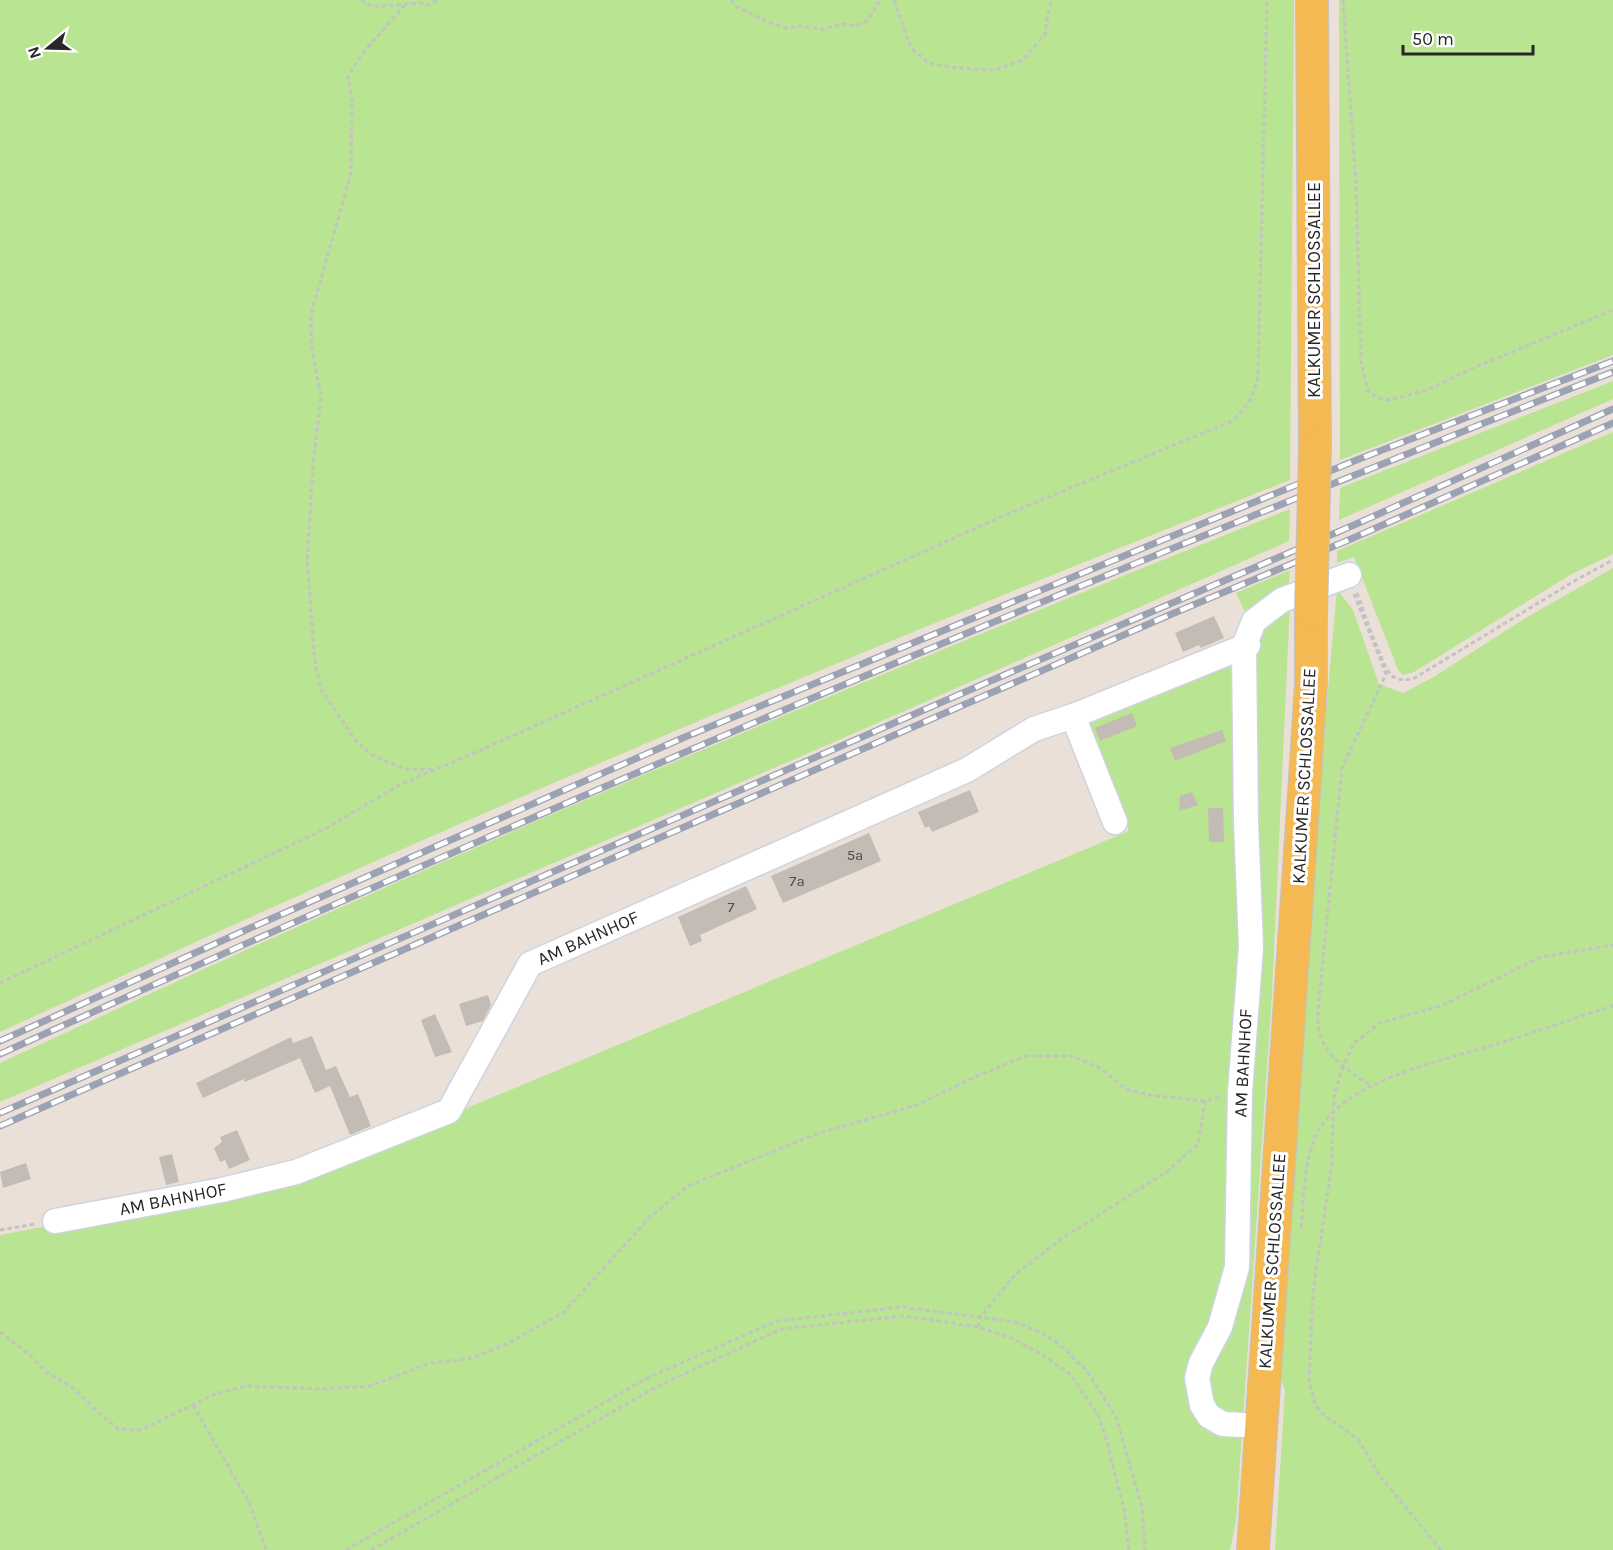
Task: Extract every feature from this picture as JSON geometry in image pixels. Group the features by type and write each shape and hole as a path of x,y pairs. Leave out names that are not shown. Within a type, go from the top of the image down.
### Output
{"main road":[{"name":"KALKUMER SCHLOSSALLEE","path":"1253,1550 1311,683 1315,447 1312,0"}],"street":[{"name":"AM BAHNHOF","path":"1261,1426 1223,1424 1209,1416 1202,1405 1197,1378 1201,1363 1220,1327 1237,1267 1240,1092 1251,947 1246,822 1246,645 1254,621 1282,600 1351,583"},
{"name":"AM BAHNHOF","path":"55,1221 222,1190 296,1172 449,1111 530,964 967,770 1034,729 1073,716 1246,645"},
{"path":"1073,716 1115,822"}],"path":[{"path":"361,0 373,7 430,5 437,0"},
{"path":"731,0 735,6 770,23 786,28 800,26 823,29 844,24 855,26 868,20 880,0"},
{"path":"894,0 911,48 929,63 957,68 996,70 1023,60 1045,34 1049,7 1053,0"},
{"path":"0,983 325,829 401,784 1003,516 1214,430 1245,411 1252,398 1258,377 1267,0"},
{"path":"1343,0 1356,183 1360,363 1368,391 1378,398 1390,400 1427,390 1471,369 1613,310"},
{"path":"405,5 361,55 348,77 352,100 351,173 311,314 312,349 321,397 313,465 307,560 315,662 321,689 355,740 370,754 404,769 434,769"},
{"path":"1351,583 1390,675 1401,680 1413,679 1613,560"},
{"path":"1351,583 1386,674 1342,768 1318,1010 1319,1035 1328,1051 1343,1066 1371,1086"},
{"path":"1441,1550 1379,1475 1358,1438 1321,1413 1315,1404 1309,1381 1313,1292 1332,1162 1335,1092 1343,1066 1354,1043 1380,1023 1443,1005 1541,957 1613,945"},
{"path":"1300,1236 1313,1142 1333,1110 1371,1086 1449,1057 1613,1006"},
{"path":"0,1332 29,1354 47,1373 71,1386 118,1429 141,1430 215,1394 245,1386 323,1389 370,1386 430,1363 468,1359 505,1346 564,1312 650,1217 688,1186 816,1134 917,1105 1025,1056 1072,1056 1100,1068 1126,1089 1148,1095 1205,1101 1240,1092"},
{"path":"978,1327 980,1317 1016,1274 1061,1239 1168,1171 1198,1143 1205,1101"},
{"path":"0,1230 55,1221"},
{"path":"346,1550 649,1377 777,1321 903,1307 1015,1322 1059,1344 1087,1371 1116,1417 1142,1507 1145,1550"},
{"path":"371,1550 656,1387 781,1329 905,1316 978,1327 1014,1339 1071,1375 1098,1415 1106,1438 1124,1509 1129,1550"},
{"path":"193,1405 250,1503 266,1550"}],"green space":[{"path":"0,0 1294,0 1290,480 910,633 532,792 0,1032"},
{"path":"1339,0 1613,0 1613,355 1340,460"},
{"path":"1613,381 1613,399 1339,520 1340,488"},
{"path":"1613,432 1613,554 1570,575 1414,672 1403,675 1398,670 1354,557 1337,563 1337,551"},
{"path":"1290,509 1289,541 841,739 0,1102 0,1063 147,995 666,765"},
{"path":"1613,568 1613,1550 1275,1550 1285,1390 1278,1372 1294,1071 1337,589 1353,610 1379,684 1403,693 1432,678 1524,619"},
{"path":"1290,570 1288,590 1248,618 1236,593"},
{"path":"1290,603 1272,995 1236,1521 1230,1550 0,1550 0,1235 222,1193 448,1116 1129,831 1084,725 1227,665 1235,673 1259,621"}],"building":[{"path":"1214,616 1224,638 1201,648 1199,645 1183,652 1175,633"},
{"path":"1132,713 1137,726 1100,741 1095,728"},
{"path":"1222,730 1226,741 1175,761 1170,748"},
{"path":"970,790 979,812 932,832 929,826 925,828 918,812"},
{"path":"1192,792 1198,805 1179,811 1180,796"},
{"path":"1208,808 1223,808 1224,842 1209,842"},
{"path":"869,833 881,861 783,903 771,876"},
{"path":"746,886 757,909 700,935 702,941 690,946 678,917"},
{"path":"488,995 491,1005 483,1021 466,1026 459,1004"},
{"path":"435,1014 452,1052 435,1057 421,1020"},
{"path":"312,1036 326,1070 336,1066 350,1097 358,1094 371,1126 350,1135 330,1086 315,1093 300,1058 245,1082 244,1079 203,1098 196,1083 291,1037 293,1043"},
{"path":"237,1130 250,1160 229,1169 225,1160 220,1162 214,1148 222,1142 220,1137"},
{"path":"172,1154 179,1182 166,1185 159,1157"},
{"path":"26,1163 31,1179 3,1188 0,1172"}],"railway":[{"path":"0,1041 685,737 1359,459 1613,361"},
{"path":"0,1054 324,909 811,698 1138,563 1613,372"},
{"path":"0,1113 1354,525 1613,409"},
{"path":"0,1126 1613,423"}]}
